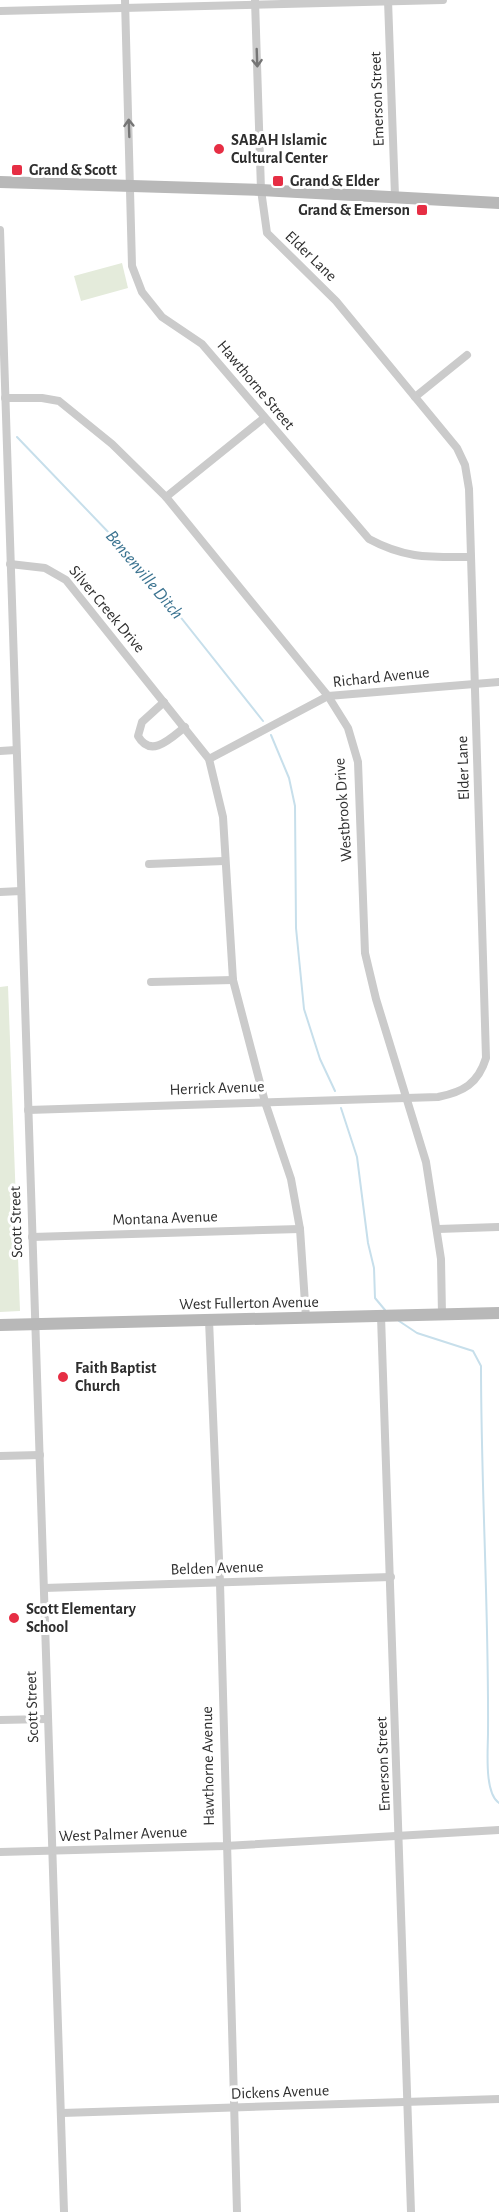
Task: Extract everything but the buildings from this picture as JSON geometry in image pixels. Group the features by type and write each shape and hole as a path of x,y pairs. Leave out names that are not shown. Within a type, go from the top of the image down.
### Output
{"main road":[{"path":"0,182 261,190 499,202"},
{"name":"West Fullerton Avenue","path":"0,1324 499,1313"}],"street":[{"path":"0,11 125,4 443,0"},
{"name":"Emerson Street","path":"388,1 395,196"},
{"name":"Elder Lane","path":"255,2 261,190 267,233 336,302 457,448 465,465 469,489 486,1058 479,1076 462,1091 438,1097 407,1098"},
{"name":"Hawthorne Street","path":"125,4 132,266 142,292 162,317 202,344 369,539 392,552 417,557 471,556"},
{"name":"Scott Street","path":"0,230 5,398 3,451 10,564 64,2212"},
{"path":"415,397 467,355"},
{"name":"Westbrook Drive","path":"5,398 52,399 64,404 112,444 166,497 328,696 348,728 358,762 365,953 426,1162 438,1230 442,1315"},
{"path":"166,497 264,418"},
{"name":"Silver Creek Drive","path":"10,564 45,568 66,580 209,759 221,801 233,980 265,1101 291,1179 300,1229 306,1318"},
{"name":"Richard Avenue","path":"209,759 328,696 499,682"},
{"path":"165,702 140,725 138,736 141,742 152,747 160,747 185,728"},
{"path":"0,751 16,750"},
{"path":"149,864 224,861"},
{"path":"0,892 21,891"},
{"path":"151,982 233,980"},
{"name":"Herrick Avenue","path":"28,1110 407,1098"},
{"path":"438,1230 498,1227"},
{"name":"Montana Avenue","path":"32,1237 300,1229"},
{"name":"Emerson Street","path":"382,1316 411,2212"},
{"name":"Hawthorne Avenue","path":"208,1320 220,1583 225,1846 237,2212"},
{"path":"0,1456 40,1455"},
{"name":"Belden Avenue","path":"44,1588 391,1578"},
{"path":"0,1720 47,1719"},
{"name":"West Palmer Avenue","path":"0,1852 225,1846 499,1830"},
{"name":"Dickens Avenue","path":"62,2114 499,2099"}],"green space":[{"path":"122,263 128,288 81,301 74,276"},
{"path":"8,986 20,1311 0,1312 0,987"}],"waterway":[{"name":"Bensenville Ditch","path":"17,437 136,561 263,721"},
{"name":"Bensenville Ditch","path":"271,735 289,778 295,806 296,928 304,1009 320,1059 335,1091"},
{"path":"341,1108 357,1157 368,1243 374,1268 375,1298 385,1310"},
{"path":"399,1321 417,1333 473,1351 481,1366 488,1771 491,1790 499,1803"}],"place":[{"name":"SABAH Islamic Cultural Center","path":"219,149"},
{"name":"Grand & Scott","path":"17,170"},
{"name":"Grand & Elder","path":"278,181"},
{"name":"Grand & Emerson","path":"422,210"},
{"name":"Faith Baptist Church","path":"63,1377"},
{"name":"Scott Elementary School","path":"14,1618"}]}
